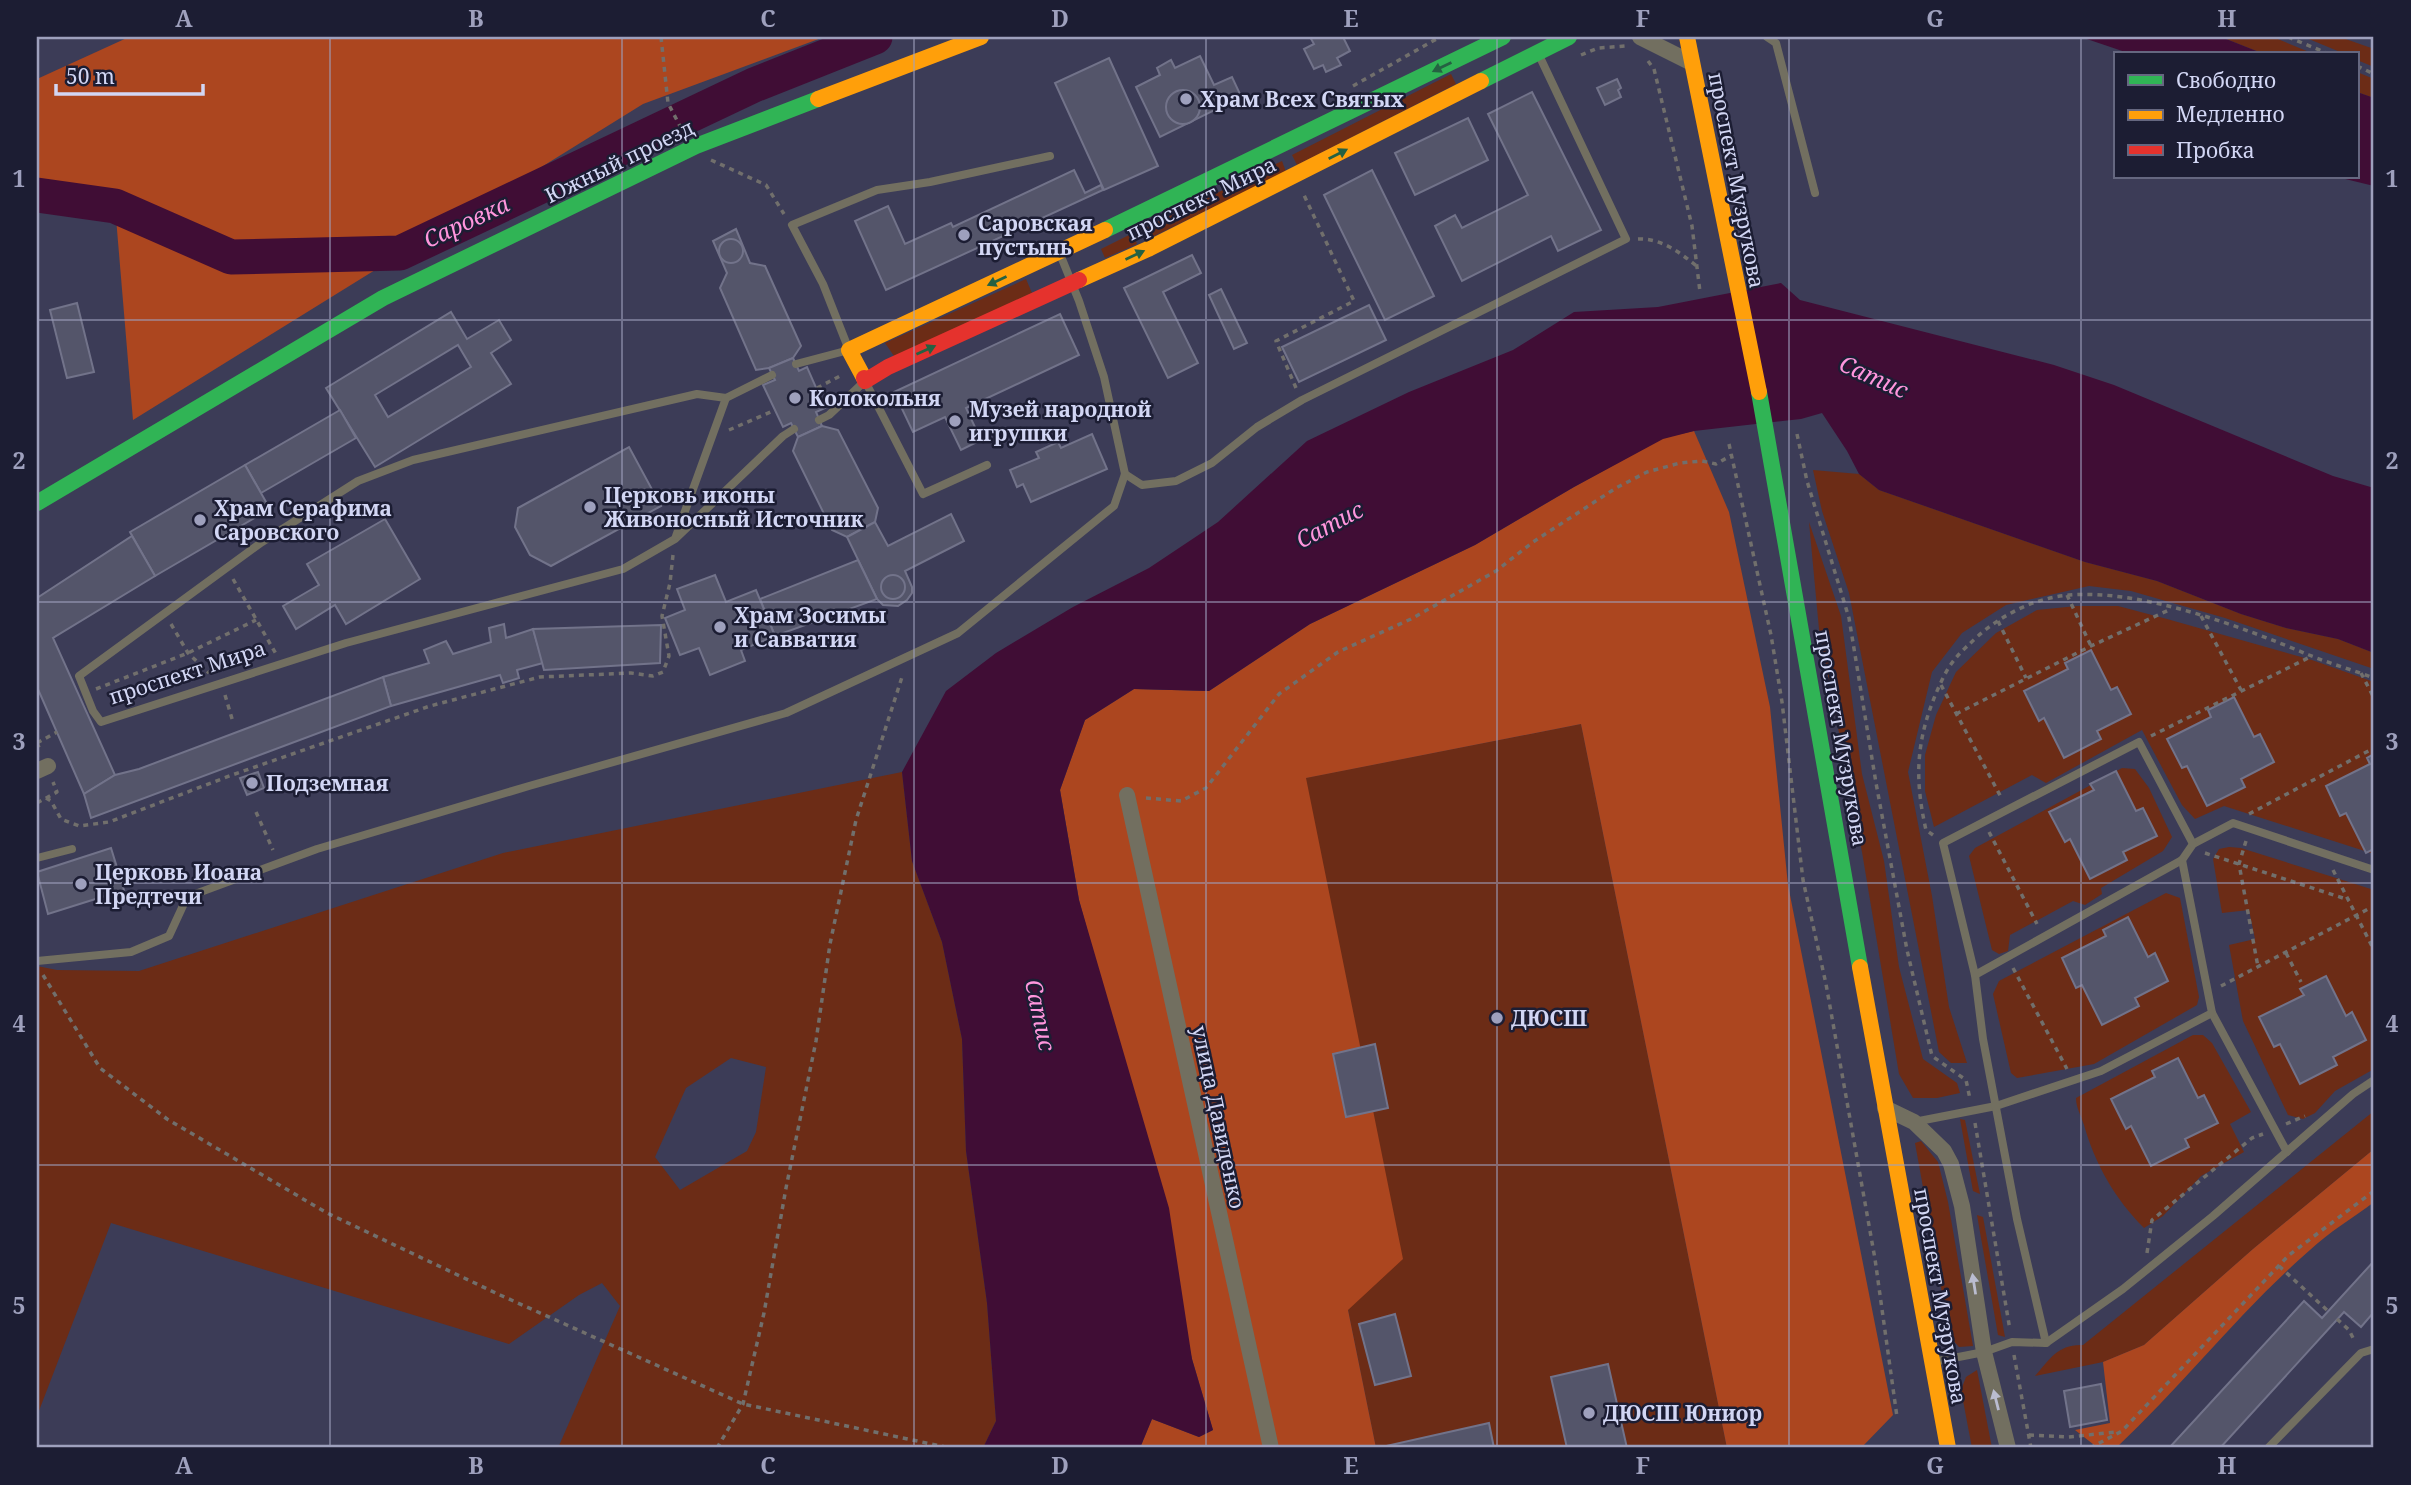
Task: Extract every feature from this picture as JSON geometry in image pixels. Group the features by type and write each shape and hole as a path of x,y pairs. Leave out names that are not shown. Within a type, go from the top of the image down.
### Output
{"street":[{"name":"Южный проезд","path":"37,503 383,298 696,146 981,37"},
{"name":"проспект Мира","path":"849,350 1059,252 1503,37"},
{"name":"проспект Мира","path":"865,381 888,367 1148,249 1569,37"},
{"name":"проспект Музрукова","path":"1692,38 1692,64 1769,443 1885,1108 1948,1448"},
{"path":"1634,41 1692,64"},
{"path":"849,350 865,381"},
{"name":"улица Давиденко","path":"1127,795 1271,1448"},
{"path":"1885,1108 1914,1122 1944,1151 1951,1164 1962,1206 1984,1352 2008,1448"}],"lane":[{"path":"1767,37 1776,43 1815,193"},
{"path":"1125,474 1142,485 1176,481 1212,463 1257,427 1302,400 1626,239 1538,53"},
{"path":"849,350 823,284 792,225 877,190 930,182 1050,156"},
{"path":"37,963 131,952 169,936 187,897 278,862 529,786 786,713 958,634 1114,506 1125,474 1104,377 1073,284 1059,252"},
{"name":"проспект Мира","path":"796,365 849,350"},
{"path":"675,539 726,398 772,375"},
{"path":"865,381 923,494 987,465"},
{"name":"проспект Мира","path":"819,420 829,415 865,381"},
{"name":"проспект Мира","path":"726,398 697,394 413,460 358,481 262,542 79,676 93,711 101,722 346,643 623,569 675,539 783,436 794,429"},
{"path":"2046,1342 2017,1219 1983,1038 1975,975 1943,843 2139,742 2191,846"},
{"path":"1975,975 2182,860 2191,846 2233,823 2374,870"},
{"path":"37,859 72,849"},
{"path":"2182,860 2212,1013 2287,1152"},
{"path":"1914,1122 1996,1106 2101,1071 2212,1013"},
{"path":"1932,1362 1984,1352 2012,1342 2046,1342 2123,1289 2353,1094 2374,1080"},
{"path":"2268,1448 2361,1353 2374,1349"}],"path":[{"path":"661,37 668,103 687,138"},
{"path":"2288,37 2324,52"},
{"path":"1547,71 1598,48 1634,41"},
{"path":"1644,55 1654,69 1692,226 1700,292"},
{"path":"2358,66 2374,74"},
{"path":"706,158 766,185 792,225"},
{"path":"1291,197 1303,191 1354,301 1276,341 1302,400"},
{"path":"1626,239 1653,239 1677,251 1698,267"},
{"path":"712,436 775,410"},
{"path":"1797,434 1807,481 1849,618 1864,719 1905,937 1932,1056 1966,1080 2031,1448"},
{"path":"1729,444 1771,635 1782,702 1803,880 1826,984 1875,1259 1897,1417"},
{"path":"1127,795 1181,801 1206,788 1279,694 1338,652 1411,619 1496,571 1533,542 1616,488 1647,472 1680,463 1702,461 1716,464 1731,456"},
{"path":"46,798 51,801 61,819 79,826 109,822 232,775 430,706 540,677 631,673 653,676 663,671 668,656 662,616 670,583 675,539"},
{"path":"226,568 282,664"},
{"path":"2067,595 2091,646"},
{"path":"1943,843 1926,830 1920,802 1917,759 1930,706 1952,661 1997,620 2024,606 2067,595 2131,599 2173,608 2263,635 2374,678"},
{"path":"1956,714 2173,608"},
{"path":"165,613 188,653 221,684 233,722"},
{"path":"2202,616 2241,690"},
{"path":"93,711 94,689 188,653 256,620"},
{"path":"1997,620 2026,678"},
{"path":"2139,742 2312,656"},
{"path":"717,1448 743,1404 764,1313 816,1041 830,944 856,820 908,658"},
{"path":"2361,673 2374,698"},
{"path":"1940,684 2008,810"},
{"path":"37,743 57,732"},
{"path":"2233,823 2374,748"},
{"path":"37,803 57,792"},
{"path":"256,812 278,862"},
{"path":"1984,822 2043,936"},
{"path":"2250,829 2239,864 2258,967"},
{"path":"2191,846 2349,900"},
{"path":"2326,855 2374,950"},
{"path":"2208,992 2286,953 2353,912 2374,906"},
{"path":"2286,953 2301,982"},
{"path":"2006,956 2073,1080"},
{"path":"37,963 100,1068 166,1119 327,1213 500,1295 743,1404 950,1448"},
{"path":"2147,1254 2151,1220 2252,1138 2310,1114"},
{"path":"2090,1448 2122,1431 2289,1255 2374,1191"},
{"path":"2279,1266 2329,1311"},
{"path":"2337,1319 2348,1330 2361,1353"},
{"path":"2029,1435 2068,1437 2122,1431"}],"shaded area":[{"path":"129,37 824,37 643,104 133,420 115,206 37,208 37,79"},
{"path":"2221,37 2273,37 2309,52 2259,52"},
{"path":"2304,37 2340,37 2374,49 2374,67 2358,60 2358,52 2340,52"},
{"path":"2358,72 2374,79 2374,98 2358,92"},
{"path":"1451,74 1456,84 1297,165 1292,155"},
{"path":"1282,161 1286,172 1150,238 1145,228"},
{"path":"1133,233 1137,244 1105,258 1101,249"},
{"path":"1026,279 1032,293 894,356 885,343"},
{"path":"1694,431 1729,512 1770,707 1788,885 1893,1415 1861,1448 1727,1448 1581,724 1306,778 1403,1259 1348,1310 1376,1448 1140,1448 1152,1419 1199,1437 1213,1430 1192,1359 1106,998 1079,900 1060,790 1085,720 1134,689 1209,691 1310,624 1475,545 1663,438"},
{"path":"1813,470 1859,474 1879,490 2085,562 2157,581 2241,614 2286,628 2338,639 2374,653 2374,669 2225,618 2131,591 2089,586 2006,605 1962,633 1932,672 1908,772 1932,896 1949,1007 1967,1063 1951,1063 1939,1052 1849,593 1822,511"},
{"path":"1809,522 1841,616 1862,774 1884,861 1899,967 1923,1059 1957,1083 1960,1093 1937,1098 1913,1098 1899,1074 1862,852 1819,629"},
{"path":"2118,606 2312,660 2374,682 2374,854 2224,806 2195,819 2182,805 2142,730 2046,783 2032,775 1934,827 1925,791 1925,755 1936,715 1956,672 1996,633 2037,610"},
{"name":"ДЮСШ","path":"1581,724 1727,1448 1376,1448 1348,1310 1305,778"},
{"path":"2122,768 2135,769 2149,788 2172,837 2163,851 2101,888 2102,894 2085,905 2073,901 2010,935 2008,951 1999,954 1992,950 1969,856 1975,848"},
{"path":"902,772 912,861 942,942 962,1039 966,1151 987,1303 996,1421 983,1448 558,1448 620,1306 602,1283 579,1295 509,1344 111,1223 37,1416 37,966 57,970 139,971 503,853","holes":["731,1058 766,1067 756,1132 747,1151 680,1190 655,1157 686,1088"]},
{"path":"2241,848 2374,890 2374,1069 2335,1091 2315,1113 2303,1119 2288,1115 2243,1021 2229,945 2255,939 2249,910 2222,913 2213,859 2219,849"},
{"path":"2166,893 2180,898 2199,997 2197,1005 2094,1064 2017,1078 2011,1073 1993,994 1999,981"},
{"path":"2193,1035 2203,1035 2212,1043 2251,1112 2230,1124 2244,1152 2201,1176 2163,1216 2144,1228 2115,1193 2100,1167 2076,1098"},
{"path":"2374,1111 2374,1149 2253,1249 2144,1345 2103,1362 2035,1376 2050,1358 2061,1350 2083,1345"},
{"path":"1960,1119 1965,1120 1980,1194 1973,1191"},
{"path":"1921,1141 1938,1162 1948,1202 1973,1346 1959,1347 1950,1337 1915,1143"},
{"path":"2374,1149 2374,1202 2325,1237 2284,1273 2116,1448 2098,1448 2075,1430 2110,1423 2103,1362 2144,1345 2253,1249"},
{"path":"1977,1215 1983,1217 2005,1337 1998,1335"},
{"path":"1977,1370 1992,1448 1972,1448 1961,1390 1966,1377"}],"water":[{"path":"2081,37 2221,37 2259,52 2125,52"},
{"path":"2358,92 2374,98 2374,186 2341,178 2358,178"},
{"name":"Сатис","path":"1781,283 1800,300 2054,365 2114,385 2333,476 2374,488 2374,653 2338,639 2286,628 2241,614 2157,581 2085,562 1879,490 1859,474 1822,413 1801,419 1694,431 1663,439 1475,545 1310,624 1209,691 1134,689 1085,720 1060,790 1079,900 1169,1208 1192,1359 1213,1430 1199,1437 1152,1419 1140,1448 983,1448 996,1421 987,1303 966,1151 962,1039 942,942 912,861 902,772 946,691 996,653 1073,607 1149,568 1218,522 1307,441 1409,392 1513,350 1574,312 1658,307"}],"building":[{"path":"1310,37 1343,37 1350,51 1337,58 1341,65 1326,72 1323,65 1314,69 1304,49 1314,44"},
{"name":"Храм Всех Святых","path":"1200,56 1214,85 1232,77 1240,94 1221,104 1221,107 1160,137 1136,87 1160,75 1157,68 1171,60 1175,68"},
{"path":"1109,58 1158,166 1104,190 1055,83"},
{"path":"1617,79 1621,97 1605,105 1597,88"},
{"path":"1183,90 1195,95 1200,107 1195,119 1183,124 1171,119 1166,107 1171,95"},
{"path":"1532,92 1601,230 1558,251 1551,236 1462,281 1435,226 1455,215 1462,228 1528,195 1488,114"},
{"path":"1468,118 1488,160 1415,195 1395,153"},
{"name":"Саровская пустынь","path":"1074,170 1085,193 1101,185 1103,190 886,290 855,221 888,206 905,244 951,223 953,227"},
{"path":"1372,170 1434,296 1385,320 1324,195"},
{"path":"736,229 750,263 765,266 801,346 793,358 769,368 756,370 720,288 727,273 713,241"},
{"path":"731,239 739,243 743,251 739,259 731,263 723,259 719,251 723,243"},
{"path":"1192,255 1201,273 1163,292 1198,363 1168,378 1124,288"},
{"path":"1221,289 1247,343 1234,349 1209,295"},
{"path":"77,303 94,372 67,378 50,310"},
{"path":"1369,305 1386,340 1299,382 1282,347"},
{"path":"451,312 467,339 499,320 511,340 491,353 511,384 375,467 326,388","holes":["458,345 471,367 388,417 375,395"]},
{"path":"1060,314 1079,355 966,408 981,440 961,450 945,417 913,432 894,392"},
{"name":"Колокольня","path":"793,358 799,371 807,367 825,408 816,412 822,426 798,437 791,423 783,427 763,385 775,380 769,368"},
{"path":"340,410 356,438 261,493 245,465"},
{"path":"822,426 838,430 878,508 875,522 847,537 832,530 793,451 798,437"},
{"path":"1092,434 1107,469 1031,502 1023,484 1017,487 1010,470 1039,458 1036,452 1058,442 1061,448"},
{"name":"Церковь иконы Живоносный Источник","path":"629,447 661,506 551,566 530,555 515,527 518,508"},
{"name":"Храм Серафима Саровского","path":"245,465 270,509 155,576 130,532"},
{"path":"951,514 964,541 905,571 912,593 898,606 883,605 877,599 847,537 875,522 888,546"},
{"path":"385,519 420,579 346,624 335,605 296,629 283,606 319,585 307,564"},
{"path":"132,536 155,576 53,638 115,775 84,794 37,687 37,598"},
{"path":"858,560 877,599 775,636 760,599"},
{"name":"Храм Зосимы и Савватия","path":"715,575 726,602 756,590 775,636 741,650 745,661 710,675 699,648 680,655 665,618 685,610 677,589"},
{"path":"893,575 904,582 905,587 898,598 893,599 882,592 881,587 888,576"},
{"path":"504,624 506,638 533,629 543,663 517,670 519,678 503,683 500,675 391,706 383,677 429,663 424,650 446,641 453,654 491,642 489,628"},
{"path":"661,625 660,663 544,670 533,629"},
{"path":"2091,650 2111,690 2117,687 2131,714 2097,731 2101,739 2064,758 2044,718 2039,721 2024,691 2068,669 2065,663"},
{"path":"383,677 391,706 91,818 84,794 115,775 139,769"},
{"path":"2234,697 2254,737 2260,734 2274,762 2241,779 2245,787 2207,806 2187,766 2182,768 2167,739 2211,717 2208,710"},
{"path":"2374,754 2374,849 2366,853 2346,813 2340,816 2326,786 2370,764 2367,758"},
{"path":"2116,771 2136,811 2143,808 2157,836 2123,852 2127,860 2090,879 2070,839 2065,842 2049,812 2094,790 2090,784"},
{"name":"Подземная","path":"258,772 264,788 247,795 240,778"},
{"name":"Церковь Иоана Предтечи","path":"111,848 124,890 48,914 37,872"},
{"path":"2128,917 2148,957 2155,953 2168,981 2135,998 2139,1006 2102,1025 2082,985 2076,988 2062,958 2106,936 2103,930"},
{"path":"2326,976 2346,1016 2352,1012 2366,1040 2333,1057 2337,1065 2300,1084 2280,1044 2274,1047 2259,1017 2304,995 2300,989"},
{"path":"1375,1044 1388,1108 1346,1117 1333,1054"},
{"path":"2178,1058 2198,1098 2204,1095 2218,1123 2185,1139 2189,1147 2151,1166 2131,1126 2126,1129 2111,1099 2155,1077 2152,1071"},
{"path":"2374,1261 2374,1312 2361,1327 2344,1312 2220,1448 2169,1448 2304,1301 2322,1318"},
{"path":"1395,1314 1411,1376 1375,1385 1359,1324"},
{"name":"ДЮСШ Юниор","path":"1608,1364 1627,1448 1567,1448 1551,1377"},
{"path":"2101,1384 2107,1420 2070,1427 2064,1391"},
{"path":"1489,1423 1494,1448 1386,1448 1386,1446"}],"waterway":[{"name":"Саровка","path":"37,195 115,206 231,257 400,253 754,85 875,37"}],"traffic: fast":[{"path":"1105,230 1503,37"},
{"path":"1481,81 1569,37"},
{"path":"37,503 383,298 696,146 818,99"},
{"path":"1759,392 1860,967"}],"traffic: slow":[{"path":"818,99 981,37"},
{"path":"1687,37 1759,392"},
{"path":"1079,280 1148,249 1481,81"},
{"path":"864,378 849,350 1105,230"},
{"path":"1860,967 1948,1448"}],"traffic: jam":[{"path":"864,378 865,381 888,367 1079,280"}],"place":[{"name":"Храм Всех Святых","path":"1186,99"},
{"name":"Саровская пустынь","path":"964,235"},
{"name":"Колокольня","path":"795,398"},
{"name":"Музей народной игрушки","path":"955,421"},
{"name":"Церковь иконы Живоносный Источник","path":"590,507"},
{"name":"Храм Серафима Саровского","path":"200,520"},
{"name":"Храм Зосимы и Савватия","path":"720,627"},
{"name":"Подземная","path":"252,783"},
{"name":"Церковь Иоана Предтечи","path":"81,884"},
{"name":"ДЮСШ","path":"1497,1018"},
{"name":"ДЮСШ Юниор","path":"1589,1413"}]}
